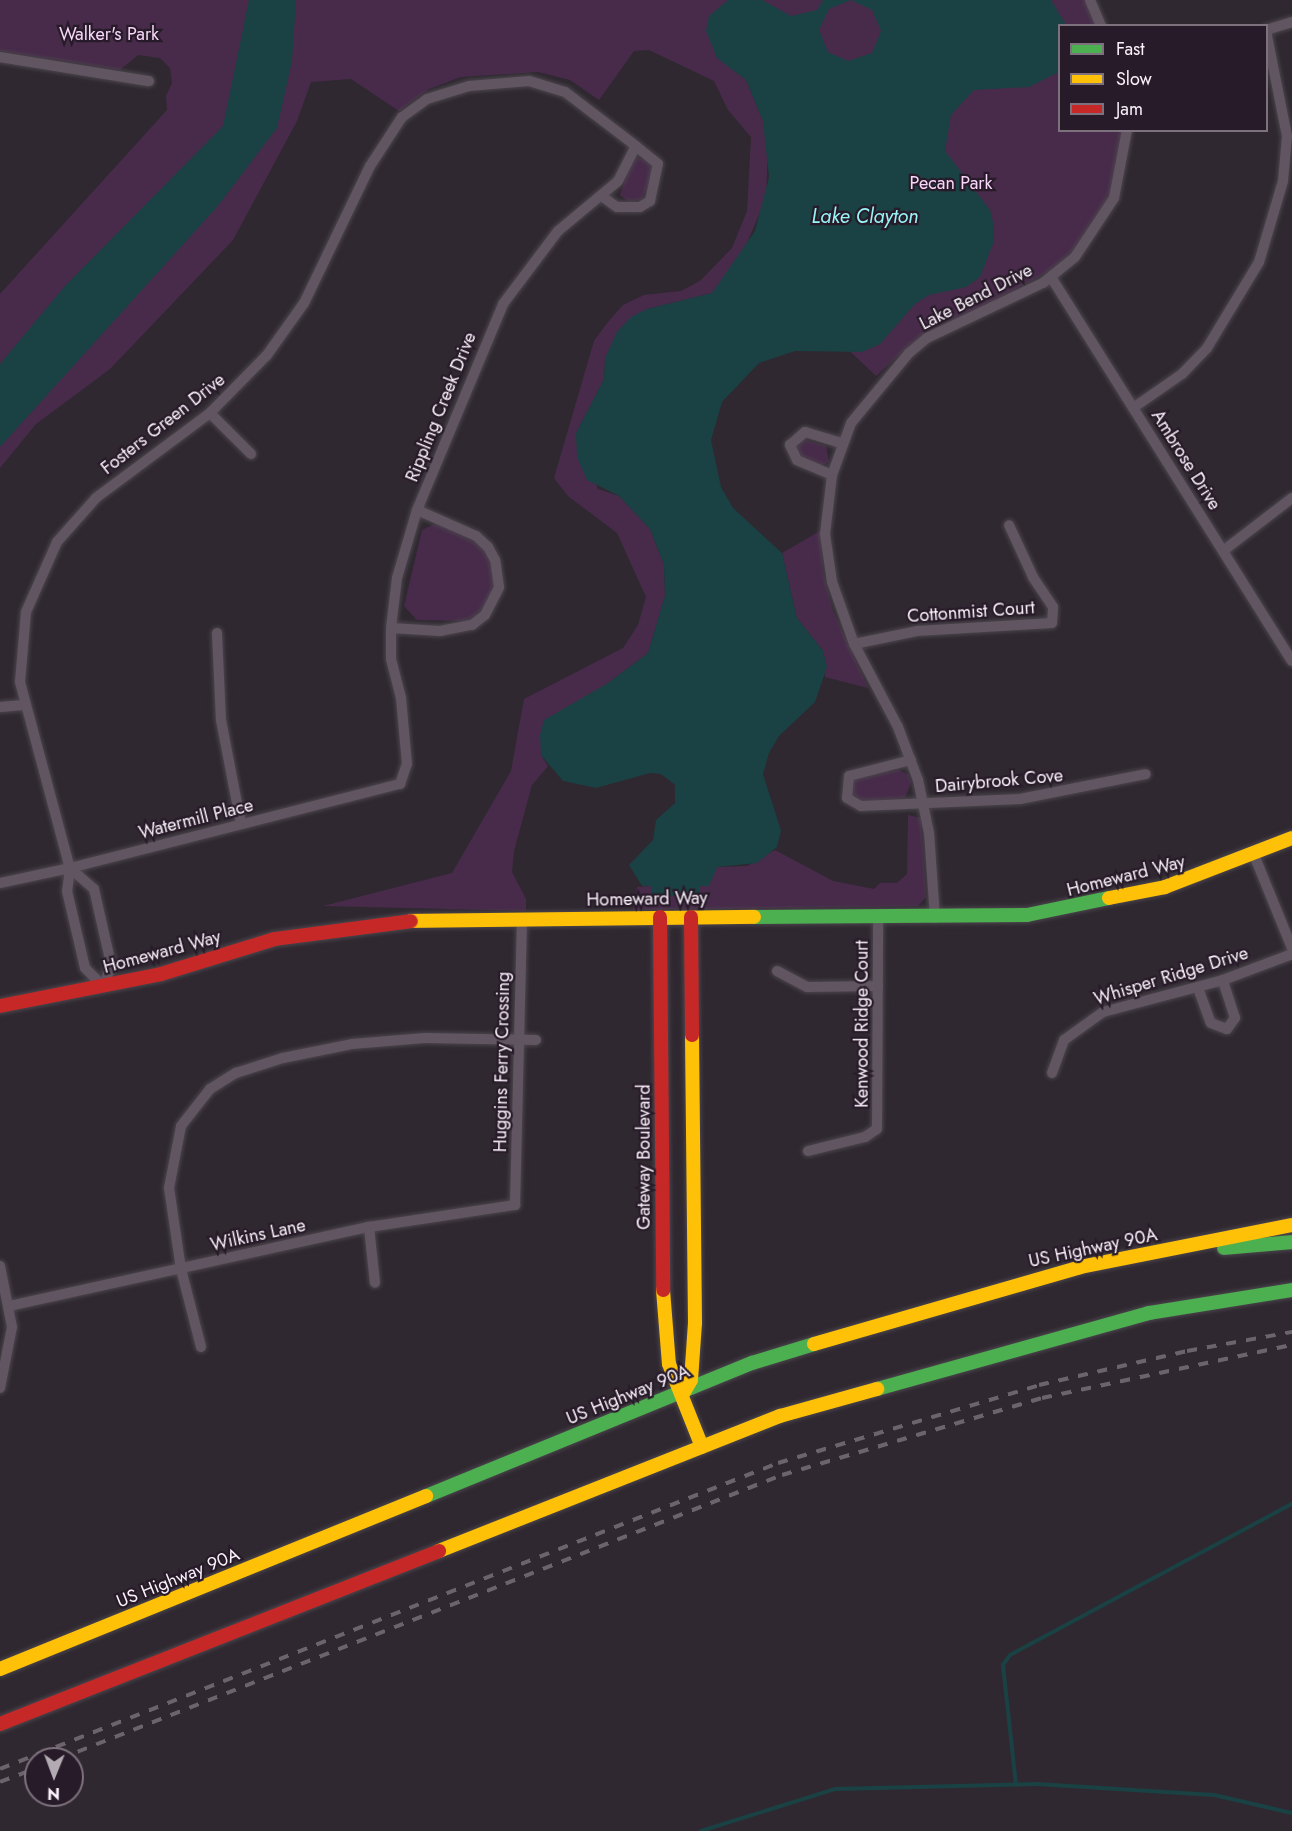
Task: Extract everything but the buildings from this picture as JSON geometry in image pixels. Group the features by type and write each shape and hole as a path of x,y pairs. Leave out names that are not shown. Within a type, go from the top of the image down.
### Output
{"main road":[{"name":"Homeward Way","path":"0,1006 104,987 275,939 335,928 416,920 995,917 1074,908 1165,887 1254,855 1292,838"},
{"name":"Gateway Boulevard","path":"660,917 663,1329 669,1364 684,1392 702,1447"},
{"path":"684,1392 691,1380 696,1323 691,917"},
{"name":"US Highway 90A","path":"0,1669 684,1392 843,1332 974,1294 1151,1253 1292,1225"},
{"path":"1151,1253 1292,1242"},
{"path":"0,1724 780,1416 986,1355 1149,1313 1292,1290"}],"street":[{"path":"1090,0 1100,24"},
{"path":"1268,30 1292,22"},
{"path":"1133,408 1182,374 1207,348 1259,262 1283,181 1287,136 1268,41"},
{"path":"0,57 149,81"},
{"name":"Fosters Green Drive","path":"104,987 85,968 67,891 70,868 24,705 20,682 21,630 36,583 57,542 96,498 210,413 244,381 289,327 374,158 393,128 413,108 469,86 529,81 557,88 636,146"},
{"name":"Lake Bend Drive","path":"935,918 924,803 911,760 854,644 832,582 826,550 832,474 842,443 883,379 927,338 1051,277 1075,257 1102,220 1120,181 1127,132"},
{"path":"603,197 617,207 640,207 650,201 658,164 636,146"},
{"name":"Rippling Creek Drive","path":"400,784 407,764 401,698 391,659 391,628 397,578 417,510 503,304 558,231 603,197 636,146"},
{"name":"Ambrose Drive","path":"1051,277 1292,661"},
{"path":"210,413 251,454"},
{"path":"832,474 797,460 790,445 806,432 842,443"},
{"path":"1223,551 1292,498"},
{"path":"391,628 440,631 472,625 485,615 498,588 495,560 488,547 476,536 417,510"},
{"name":"Cottonmist Court","path":"854,644 917,631 1052,623 1053,608 1033,578 1009,525"},
{"path":"217,633 221,720 241,824"},
{"path":"0,707 24,705"},
{"path":"911,760 849,776 847,798 861,806 924,803"},
{"name":"Dairybrook Cove","path":"924,803 1020,799 1146,774"},
{"name":"Watermill Place","path":"0,884 400,784"},
{"path":"1254,855 1292,948"},
{"path":"70,868 94,889 111,964 104,987"},
{"name":"Kenwood Ridge Court","path":"808,1151 865,1137 877,1129 878,918"},
{"name":"Huggins Ferry Crossing","path":"515,1205 522,919"},
{"name":"Whisper Ridge Drive","path":"1052,1073 1064,1041 1086,1021 1112,1010 1223,980 1292,954"},
{"path":"777,971 807,987 878,986"},
{"path":"1198,988 1212,1023 1227,1029 1235,1018 1223,980"},
{"path":"201,1347 180,1269 170,1212 170,1167 181,1126 210,1089 236,1073 283,1058 352,1044 519,1038 536,1040"},
{"name":"Wilkins Lane","path":"9,1306 369,1227 515,1205"},
{"path":"369,1227 375,1283"},
{"path":"0,1266 9,1306 11,1341 0,1388"}],"green space":[{"path":"0,0 1087,0 1098,24 1058,24 1058,132 1123,132 1119,171 1103,214 1079,246 1048,272 909,346 876,376 834,336 830,126 730,67 746,80 763,121 768,146 766,198 741,257 712,293 647,309 605,358 604,379 576,433 598,489 619,496 650,529 664,565 665,596 648,653 608,683 541,755 548,766 532,785 514,851 512,872 526,899 526,911 323,906 452,873 511,771 524,699 623,648 638,625 646,597 617,533 568,496 554,478 594,341 608,322 623,305 644,295 681,291 700,281 732,248 747,211 751,137 728,110 714,81 649,50 634,51 599,100 570,80 538,72 461,77 429,89 399,111 351,79 311,82 297,121 233,240 110,369 36,424 0,468 0,294 167,110 166,96 172,83 170,68 160,58 138,55 120,70 0,51"},
{"path":"633,157 648,160 653,175 642,199 629,202 620,195"},
{"path":"802,439 826,446 829,462 821,466 803,460 796,450"},
{"path":"436,523 484,547 497,579 490,603 468,621 417,620 404,606 422,530"},
{"path":"820,531 823,572 833,611 868,688 825,677 823,651 797,618 782,553"},
{"path":"898,770 908,774 911,783 905,798 863,801 850,792 852,782 862,775"},
{"path":"908,815 921,818 926,897 918,906 633,910 637,887 652,886 652,896 699,896 699,886 717,867 747,866 775,850 833,881 874,889 880,883 897,883 907,874"}],"water":[{"path":"249,0 296,0 292,61 277,128 217,207 0,447 0,364 65,286 223,126"},
{"name":"Lake Clayton","path":"728,0 762,0 791,16 817,10 823,0 851,0 1051,0 1065,24 1058,24 1058,72 1029,87 974,90 951,115 945,151 990,210 994,226 994,241 980,277 966,287 929,295 915,304 880,344 862,352 795,351 759,363 722,402 711,440 721,487 733,508 782,553 797,618 823,651 827,667 815,702 779,736 769,753 763,774 781,831 777,847 757,863 717,867 709,886 699,886 699,896 651,896 652,886 642,886 629,865 653,840 656,820 675,803 675,785 661,774 650,773 596,788 563,781 541,755 540,735 544,720 608,683 648,653 665,596 664,565 650,529 619,496 587,480 577,457 576,433 604,379 605,358 617,332 631,317 647,309 712,293 755,231 769,177 763,121 746,80 717,58 706,31 709,16","holes":["851,0 872,10 881,31 872,53 848,61 828,52 819,30 829,9"]}],"waterway":[{"path":"1016,1785 1003,1665 1010,1655 1292,1504"},
{"path":"701,1831 835,1789 1037,1784 1214,1795 1292,1813"}],"railway":[{"path":"0,1769 778,1463 1039,1385 1187,1351 1292,1332"},
{"path":"84,1749 782,1475 1042,1398 1292,1345"},
{"path":"0,1782 24,1773"}],"traffic: fast":[{"path":"754,917 1027,915 1109,898"},
{"path":"1224,1248 1292,1242"},
{"path":"877,1389 1149,1313 1292,1290"},
{"path":"426,1496 752,1363 814,1344"}],"traffic: slow":[{"path":"1109,898 1165,887 1292,838"},
{"path":"411,921 754,917"},
{"path":"684,1392 691,1380 695,1323 692,1035"},
{"path":"814,1344 1080,1267 1292,1225"},
{"path":"663,1290 669,1364 702,1447"},
{"path":"439,1551 780,1416 877,1389"},
{"path":"0,1669 426,1496"}],"traffic: jam":[{"path":"660,917 663,1290"},
{"path":"691,917 692,1035"},
{"path":"0,1006 161,974 275,939 411,921"},
{"path":"0,1724 439,1551"}],"park label":[{"name":"Walker's Park","path":"109,34"},
{"name":"Pecan Park","path":"951,183"}]}
